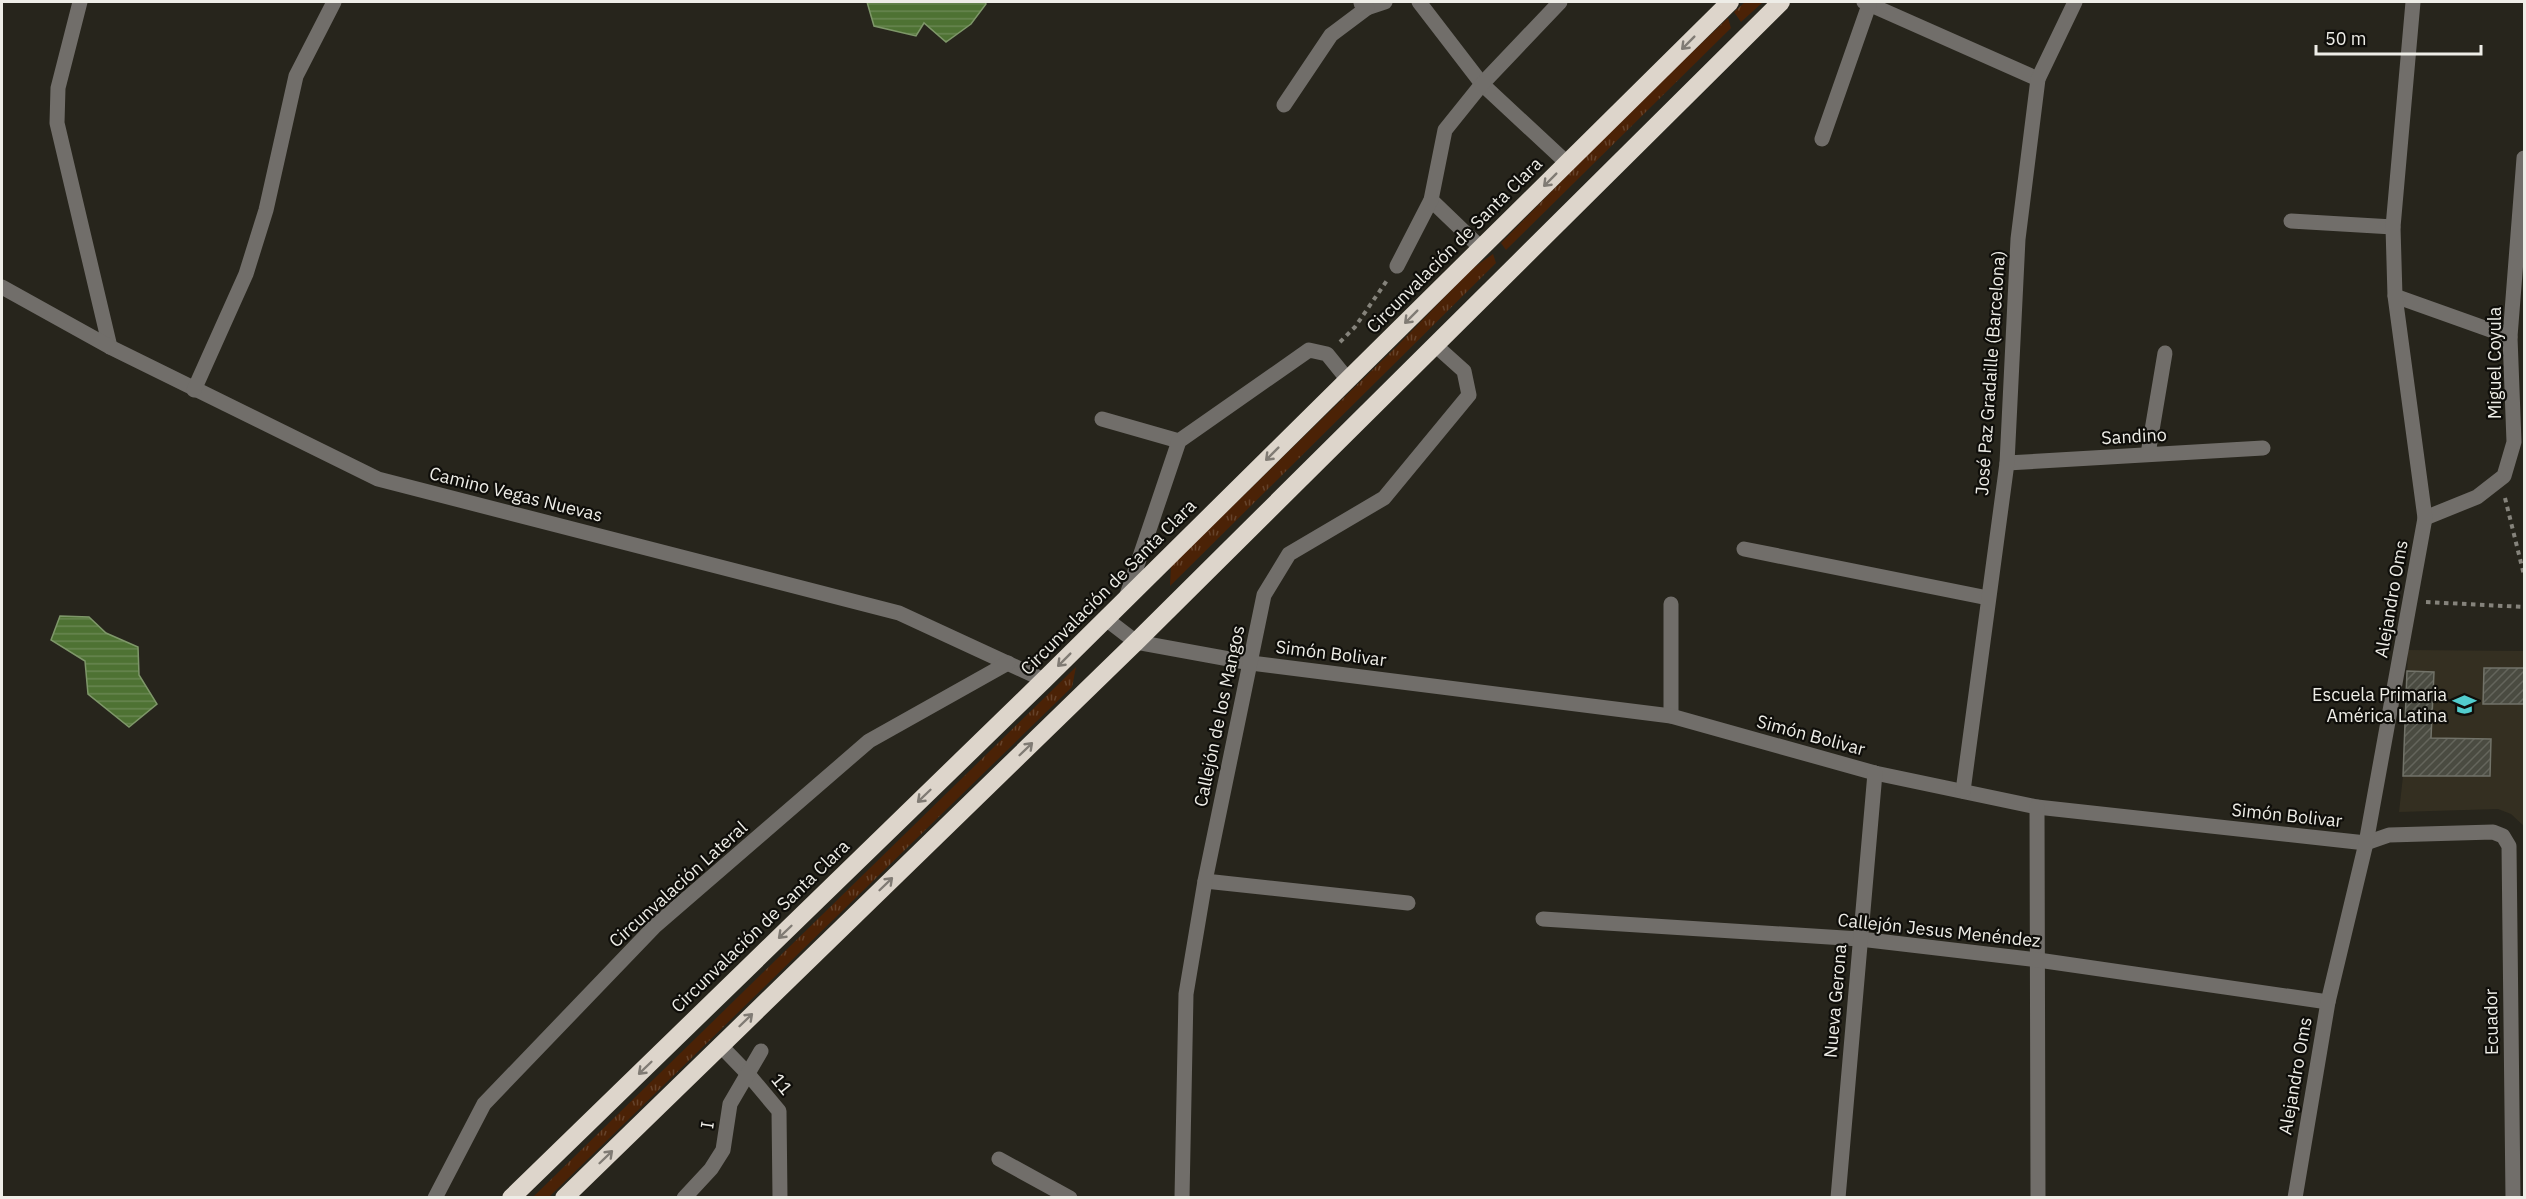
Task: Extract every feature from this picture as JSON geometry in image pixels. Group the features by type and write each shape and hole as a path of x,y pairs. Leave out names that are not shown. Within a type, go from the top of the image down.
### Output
{"highway":[{"name":"Circunvalación de Santa Clara","path":"511,1197 1044,680 1730,2"},
{"path":"564,1197 1136,642 1781,2"}],"street":[{"path":"80,2 58,88 57,123 110,347"},
{"path":"194,390 249,263 266,210 296,76 334,2"},
{"path":"1284,105 1331,35 1363,5 1385,2"},
{"path":"1419,2 1482,84 1567,163"},
{"path":"1397,266 1431,200 1445,130 1482,84 1560,2"},
{"name":"José Paz Gradaille (Barcelona)","path":"1963,791 2007,463 2018,238 2038,79 2075,2"},
{"name":"Alejandro Oms","path":"2295,1197 2328,1002 2366,843 2425,518 2395,296 2393,227 2413,2"},
{"path":"1822,139 1866,4 2038,79"},
{"name":"Miguel Coyula","path":"2504,476 2514,442 2510,337 2524,158"},
{"path":"1431,200 1481,248"},
{"path":"2291,221 2393,227"},
{"name":"Camino Vegas Nuevas","path":"2,287 110,347 194,390 378,478 899,612 1044,680"},
{"path":"2395,296 2510,337"},
{"name":"Callejón de los Mangos","path":"1182,1197 1186,994 1205,880 1264,595 1289,554 1384,498 1469,395 1464,371 1435,345"},
{"path":"1126,598 1179,441 1309,350 1327,354 1348,380"},
{"path":"2148,454 2166,353"},
{"path":"1102,419 1179,441"},
{"name":"Sandino","path":"2007,463 2264,448"},
{"path":"2425,518 2477,497 2504,476"},
{"path":"1744,549 1989,598"},
{"path":"1671,603 1671,716"},
{"name":"Simón Bolivar","path":"1106,619 1136,642 1251,663 1671,716 1875,772 2037,807 2366,843 2389,836 2493,832 2503,836 2509,846"},
{"name":"Circunvalación Lateral","path":"435,1197 484,1104 655,926 869,741 1008,663"},
{"name":"Nueva Gerona","path":"1838,1197 1875,772"},
{"path":"2037,807 2037,1197"},
{"name":"Ecuador","path":"2509,846 2513,1197"},
{"path":"1205,880 1408,903"},
{"name":"Callejón Jesus Menéndez","path":"1543,919 1860,939 2038,960 2328,1002"},
{"name":"11","path":"720,1045 779,1111 780,1197"},
{"name":"I","path":"684,1197 711,1169 723,1150 730,1104 761,1051"},
{"path":"999,1159 1070,1197"}],"path":[{"path":"1327,354 1355,327 1397,266"},
{"path":"2504,476 2505,501 2524,575"},
{"path":"2410,602 2524,607"}],"shaded area":[{"path":"867,2 985,2 986,4 971,24 946,42 924,23 916,36 874,26"},
{"path":"60,616 89,617 106,633 138,647 139,675 157,704 129,727 88,694 85,661 51,640"},
{"name":"Escuela Primaria América Latina","path":"2408,650 2524,651 2524,826 2511,814 2498,809 2399,812 2403,776"}],"green space":[{"path":"1745,2 1763,2 1741,22 1734,12"},
{"path":"1728,18 1731,28 1506,250 1501,243 1637,104"},
{"path":"1493,254 1496,263 1170,586 1171,566 1398,345 1473,268"},
{"path":"1076,667 1072,687 549,1197 533,1197"}],"building":[{"path":"2484,668 2524,668 2524,704 2483,704"},
{"path":"2407,671 2434,672 2431,738 2491,739 2490,776 2403,776"}],"place":[{"name":"Escuela Primaria América Latina","path":"2465,704"}]}
